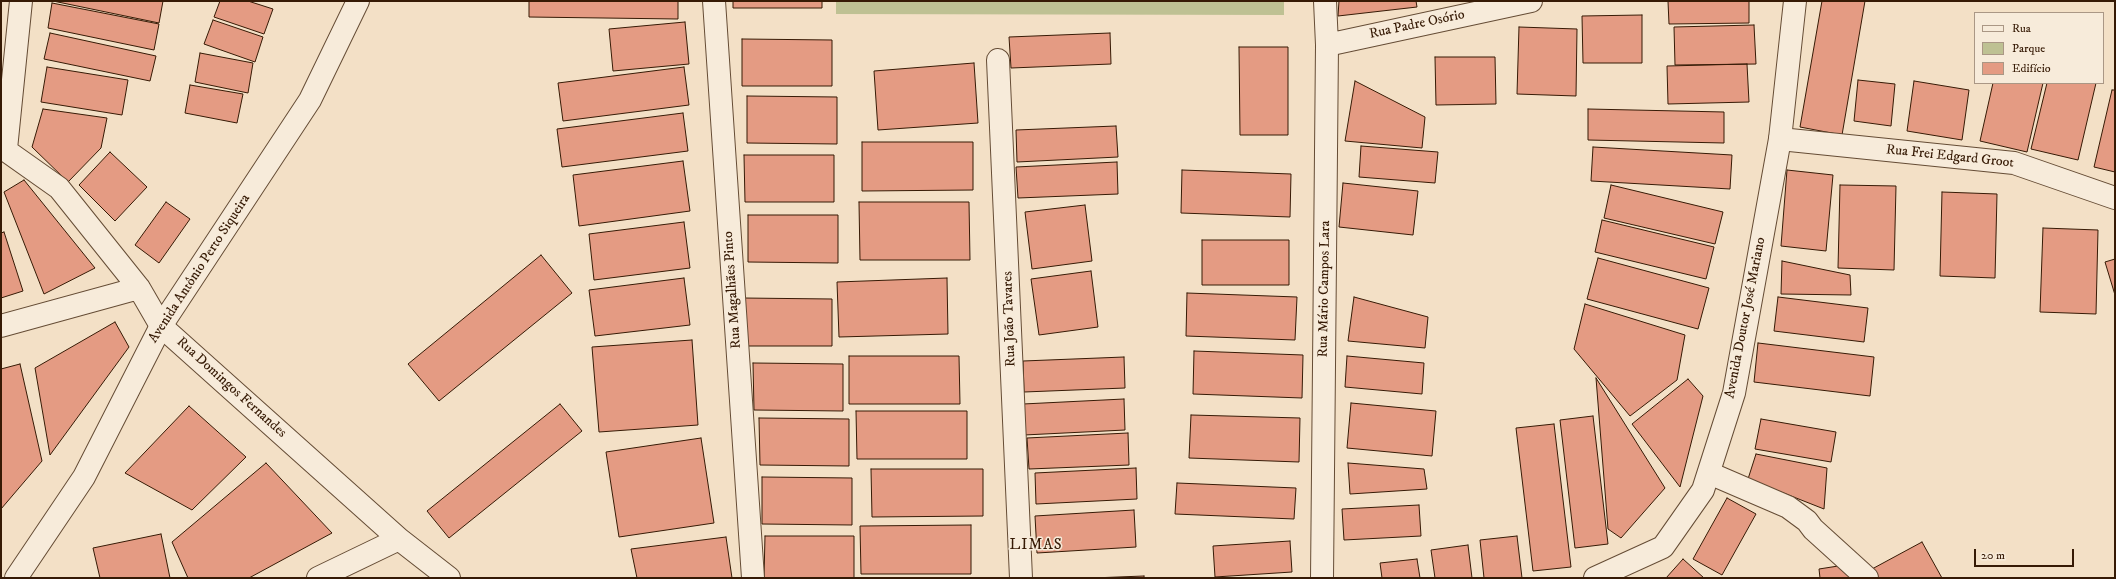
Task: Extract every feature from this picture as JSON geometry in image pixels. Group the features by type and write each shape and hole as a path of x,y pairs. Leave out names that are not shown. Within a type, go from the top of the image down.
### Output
{"street":[{"path":"4,148 21,1"},
{"name":"Avenida Antônio Perto Siqueira","path":"16,578 84,477 161,326 310,100 358,1"},
{"name":"Rua Magalhães Pinto","path":"714,1 753,578"},
{"name":"Rua Mário Campos Lara","path":"1322,578 1327,45 1325,1"},
{"name":"Rua Padre Osório","path":"1327,45 1531,1"},
{"name":"Avenida Doutor José Mariano","path":"1595,578 1663,547 1703,490 1709,473 1734,393 1780,139 1794,1"},
{"name":"Rua João Tavares","path":"998,60 1021,578"},
{"name":"Rua Frei Edgard Groot","path":"1780,139 2014,163 2115,198"},
{"name":"Rua Domingos Fernandes","path":"4,148 59,188 138,288 161,326 399,539 449,578"},
{"path":"1,326 138,288"},
{"path":"1709,473 1788,507 1807,521 1813,529 1867,578"},
{"path":"318,578 399,539"}],"green space":[{"path":"836,1 1284,1 1284,15 836,14"}],"building":[{"path":"53,1 163,1 159,23"},
{"path":"220,1 248,1 273,9 264,34 214,17"},
{"path":"529,1 678,1 678,19 529,17"},
{"path":"733,1 822,1 822,8 733,8"},
{"path":"1339,1 1416,1 1417,7 1338,16"},
{"path":"1668,1 1749,1 1749,23 1669,24"},
{"path":"1822,1 1865,1 1842,135 1800,127"},
{"path":"52,3 159,24 154,50 48,28"},
{"path":"1642,15 1642,63 1583,63 1582,16"},
{"path":"213,20 263,37 255,62 204,44"},
{"path":"685,22 689,64 613,71 609,29"},
{"path":"1754,25 1756,64 1675,65 1674,27"},
{"path":"1519,27 1577,29 1576,96 1517,94"},
{"path":"50,33 156,56 150,81 44,59"},
{"path":"1110,33 1111,64 1011,68 1009,37"},
{"path":"742,39 832,40 832,86 742,86"},
{"path":"1239,47 1288,47 1288,135 1240,135"},
{"path":"200,53 253,63 248,93 195,82"},
{"path":"1435,57 1495,57 1496,104 1436,105"},
{"path":"974,63 978,123 878,130 874,71"},
{"path":"1747,64 1749,102 1668,104 1667,66"},
{"path":"47,67 128,80 122,115 41,102"},
{"path":"684,67 689,105 563,121 558,83"},
{"path":"1858,80 1895,84 1891,126 1854,121"},
{"path":"1355,81 1425,117 1422,148 1345,141"},
{"path":"1914,81 1969,90 1962,140 1907,131"},
{"path":"1993,84 2043,84 2027,152 1980,141"},
{"path":"2047,84 2096,84 2078,160 2031,149"},
{"path":"190,85 243,94 237,123 185,113"},
{"path":"2112,90 2115,90 2115,172 2094,167"},
{"path":"747,96 837,97 837,144 747,143"},
{"path":"43,109 107,118 101,148 68,182 32,147"},
{"path":"1588,109 1724,112 1724,143 1588,140"},
{"path":"683,113 688,151 562,167 557,129"},
{"path":"1116,126 1118,157 1017,162 1016,130"},
{"path":"862,142 973,142 973,190 862,191"},
{"path":"1361,146 1438,152 1435,183 1359,177"},
{"path":"1593,147 1732,155 1730,189 1591,181"},
{"path":"110,152 147,187 115,221 79,185"},
{"path":"744,155 834,155 834,202 745,202"},
{"path":"683,161 690,211 579,226 573,175"},
{"path":"1117,162 1118,194 1018,198 1016,167"},
{"path":"1182,170 1291,174 1290,217 1181,213"},
{"path":"1787,170 1833,175 1826,251 1781,246"},
{"path":"24,180 95,268 44,294 4,192"},
{"path":"1343,183 1418,191 1413,235 1339,227"},
{"path":"1611,185 1723,212 1715,244 1604,218"},
{"path":"1840,185 1896,186 1894,270 1838,268"},
{"path":"1942,192 1997,194 1995,278 1940,276"},
{"path":"166,202 190,219 159,263 135,245"},
{"path":"859,202 969,202 970,260 860,260"},
{"path":"1085,205 1092,261 1032,269 1025,212"},
{"path":"748,215 838,215 838,263 748,262"},
{"path":"1602,220 1714,247 1706,279 1595,252"},
{"path":"684,222 690,268 594,280 589,234"},
{"path":"2043,228 2098,230 2096,314 2040,312"},
{"path":"4,232 23,291 1,298 1,233"},
{"path":"1202,240 1289,240 1289,285 1202,285"},
{"path":"541,255 572,293 439,401 408,364"},
{"path":"1598,258 1709,288 1698,329 1587,299"},
{"path":"2115,259 2115,295 2105,262"},
{"path":"1782,261 1850,275 1851,295 1781,294"},
{"path":"1091,271 1098,327 1039,335 1031,279"},
{"path":"684,278 690,325 595,336 589,290"},
{"path":"947,278 948,334 839,337 837,282"},
{"path":"1187,293 1297,297 1295,340 1186,336"},
{"path":"1354,297 1428,317 1425,348 1348,341"},
{"path":"1778,297 1868,308 1864,342 1774,331"},
{"path":"742,298 832,299 832,346 743,346"},
{"path":"1585,304 1685,335 1677,380 1630,416 1574,349"},
{"path":"115,322 129,347 50,455 35,368"},
{"path":"692,340 698,425 599,432 592,347"},
{"path":"1758,343 1874,357 1870,396 1754,382"},
{"path":"1194,351 1303,355 1302,398 1193,394"},
{"path":"849,356 959,356 960,404 849,404"},
{"path":"1347,356 1424,363 1422,394 1345,387"},
{"path":"1124,357 1125,388 1024,392 1023,361"},
{"path":"753,363 843,364 843,411 754,410"},
{"path":"20,364 42,461 1,509 1,369"},
{"path":"1596,378 1665,488 1621,538 1608,529"},
{"path":"1688,379 1703,396 1680,487 1632,424"},
{"path":"1124,399 1125,430 1024,435 1023,404"},
{"path":"1351,403 1436,411 1432,456 1347,448"},
{"path":"560,404 582,431 449,538 427,511"},
{"path":"189,406 246,457 192,510 125,473"},
{"path":"856,411 967,411 967,459 857,459"},
{"path":"1191,415 1300,418 1299,462 1189,458"},
{"path":"1593,416 1608,544 1575,548 1560,420"},
{"path":"759,418 849,419 849,466 760,465"},
{"path":"1761,419 1836,432 1831,462 1755,449"},
{"path":"1554,424 1571,567 1533,571 1516,428"},
{"path":"1128,433 1129,465 1029,469 1027,438"},
{"path":"701,438 714,523 619,537 606,452"},
{"path":"1756,454 1827,468 1824,509 1748,479"},
{"path":"266,463 332,533 249,578 188,578 172,542"},
{"path":"1348,463 1424,469 1427,489 1350,494"},
{"path":"1136,468 1137,499 1036,504 1035,473"},
{"path":"871,469 983,469 983,516 872,517"},
{"path":"762,477 852,478 852,525 762,524"},
{"path":"1177,483 1296,488 1294,519 1175,514"},
{"path":"1727,498 1756,514 1722,575 1693,559"},
{"path":"1419,505 1421,536 1344,540 1342,509"},
{"path":"1134,510 1136,547 1037,553 1035,516"},
{"path":"971,525 971,574 861,574 860,526"},
{"path":"161,534 170,578 100,578 93,548"},
{"path":"765,536 854,536 854,578 764,578"},
{"path":"1517,536 1522,578 1484,578 1480,540"},
{"path":"726,537 732,578 637,578 631,549"},
{"path":"1290,541 1292,572 1215,577 1213,546"},
{"path":"1922,542 1942,578 1877,578 1872,569"},
{"path":"1468,545 1472,578 1435,578 1431,550"},
{"path":"1417,559 1420,578 1382,578 1380,563"},
{"path":"1683,559 1704,578 1666,578"},
{"path":"1851,564 1853,578 1820,578 1819,569"},
{"path":"1144,576 1144,578 1092,578"}],"district":[{"name":"LIMAS","path":"1036,546"}]}
